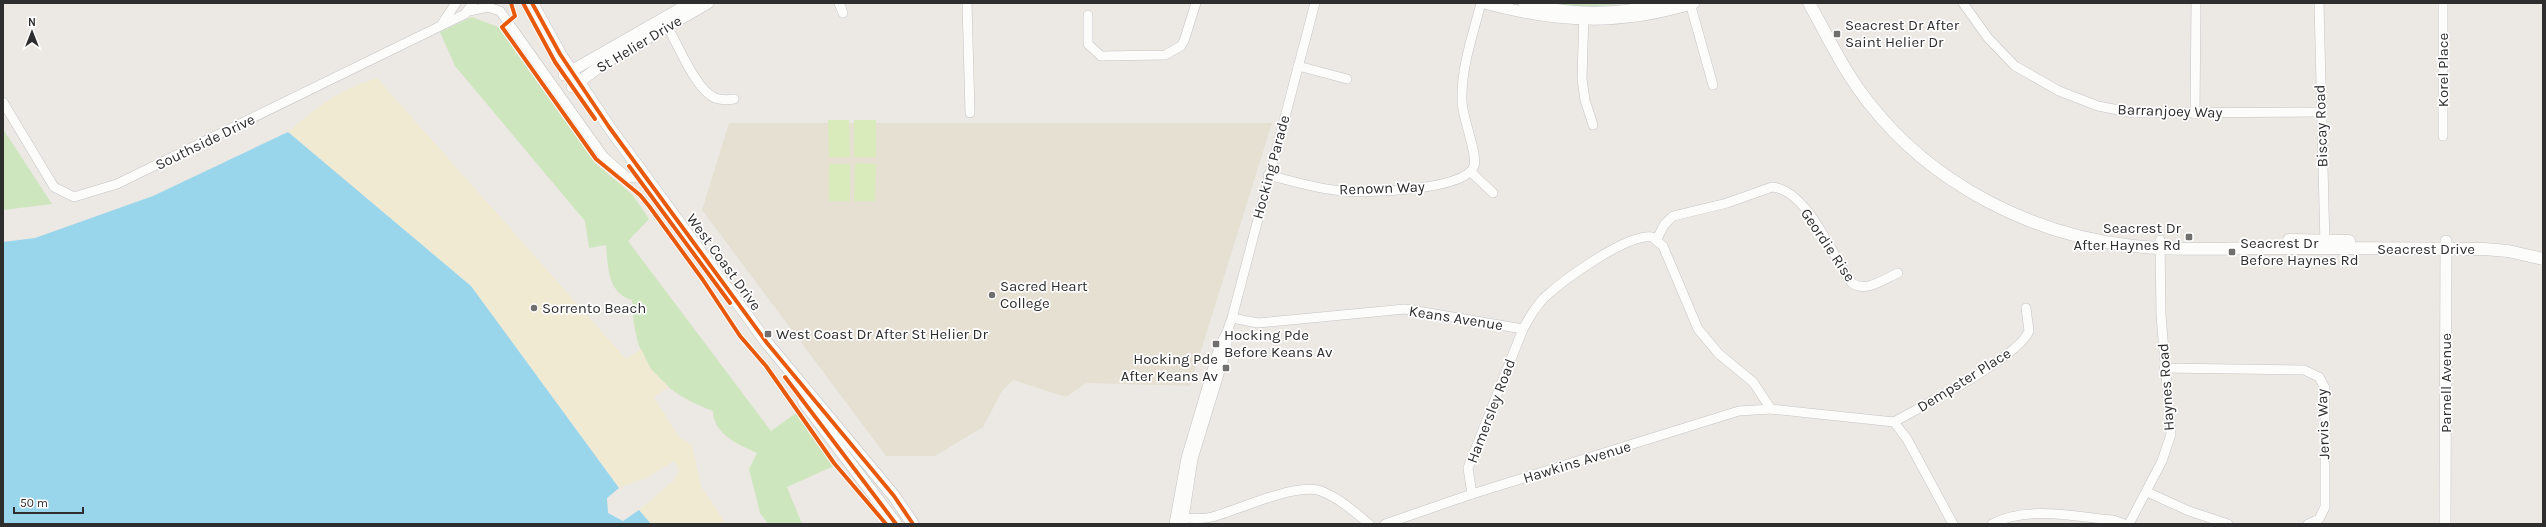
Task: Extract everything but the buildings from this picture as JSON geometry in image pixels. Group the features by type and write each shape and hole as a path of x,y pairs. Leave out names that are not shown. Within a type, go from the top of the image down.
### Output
{"main road":[{"name":"West Coast Drive","path":"523,3 567,73 767,343 894,496 913,524"},
{"name":"West Coast Drive","path":"532,3 567,73"},
{"name":"Seacrest Drive","path":"1809,3 1841,63 1869,104 1913,149 1938,170 1965,188 2001,208 2048,228 2107,242 2160,244 2511,244 2543,251"},
{"name":"Seacrest Drive","path":"1817,3 1842,50 1875,98 1902,129 1954,172 2002,199 2054,221 2109,235 2160,244"},
{"name":"West Coast Drive","path":"575,84 638,177 896,524"},
{"name":"Seacrest Drive","path":"2446,245 2508,251 2543,259"}],"street":[{"name":"Southside Drive","path":"441,25 456,3"},
{"name":"St Helier Drive","path":"575,84 665,23 690,3"},
{"name":"St Helier Drive","path":"567,73 665,23 708,3"},
{"path":"839,3 843,13"},
{"path":"967,3 970,113"},
{"path":"1088,15 1088,44 1096,53 1111,57 1165,55 1181,46 1184,41 1196,3"},
{"name":"Hocking Parade","path":"1179,521 1188,452 1219,347 1232,318 1268,175 1315,3"},
{"path":"1481,3 1466,56 1462,89 1464,120 1474,152 1474,166 1471,172 1493,193"},
{"path":"1484,3 1529,14 1628,18 1692,3 1713,85"},
{"path":"1524,3 1548,10 1584,16 1665,3"},
{"name":"Barranjoey Way","path":"1963,3 1988,38 2015,66 2059,91 2098,106 2134,113 2195,114 2320,112"},
{"path":"2195,114 2196,3"},
{"name":"Biscay Road","path":"2319,3 2320,112 2325,244"},
{"name":"Korel Place","path":"2443,3 2443,136"},
{"name":"Southside Drive","path":"3,102 54,187 74,197 117,184 441,25 471,7 488,7 500,10 604,157 628,178 638,177"},
{"path":"1584,16 1582,84 1593,125"},
{"path":"665,23 685,59 709,95 716,98 734,99"},
{"path":"1298,66 1347,79"},
{"name":"Renown Way","path":"1268,175 1322,189 1350,191 1426,187 1448,183 1471,172"},
{"name":"Geordie Rise","path":"1657,239 1664,225 1673,216 1727,203 1772,187 1780,188 1796,200 1828,240 1852,283 1861,287 1870,286 1898,273"},
{"name":"Keans Avenue","path":"1232,318 1258,323 1405,309 1523,329 1532,313 1552,292 1596,260 1632,240 1647,236 1657,239"},
{"path":"1657,239 1663,246 1698,329 1719,354 1753,382 1771,409"},
{"name":"Haynes Road","path":"2129,524 2147,492 2167,449 2171,434 2164,368 2160,244"},
{"name":"Parnell Avenue","path":"2446,245 2446,524"},
{"name":"Dempster Place","path":"1894,422 1981,372 2018,345 2029,331 2026,308"},
{"name":"Hamersley Road","path":"1472,494 1468,468 1523,329"},
{"name":"Jervis Way","path":"2164,368 2304,370 2319,377 2325,388 2325,508 2319,519 2308,524"},
{"name":"Hawkins Avenue","path":"1384,524 1472,494 1739,411 1771,409 1894,422"},
{"path":"1894,422 1907,439 1953,524"},
{"path":"1179,521 1212,517 1289,492 1311,489 1321,491 1344,503 1369,524"},
{"path":"2147,492 2189,511 2228,524"},
{"path":"1992,524 2009,517 2034,514 2113,520 2124,524"}],"shaded area":[{"name":"Sacred Heart College","path":"729,123 1272,123 1190,386 1086,383 1066,397 1013,380 1002,391 983,427 935,456 886,456 702,210"}],"green space":[{"path":"1547,3 1629,3 1574,8"},
{"path":"472,17 498,27 595,163 632,194 649,219 628,241 771,431 796,413 834,466 787,487 802,524 768,524 760,513 749,469 757,453 728,438 717,426 713,411 677,393 663,382 652,370 643,356 637,340 632,300 618,291 610,278 606,245 589,248 585,221 455,66 440,32"},
{"path":"828,120 849,120 850,157 829,157"},
{"path":"854,120 876,120 876,157 854,157"},
{"path":"3,129 52,204 3,210"},
{"path":"855,163 876,164 875,201 854,201"},
{"path":"829,164 850,164 850,201 829,201"}],"sand":[{"name":"Sorrento Beach","path":"377,78 626,359 641,349 651,369 669,387 654,397 679,437 692,445 701,486 726,524 651,524 639,510 673,481 679,470 674,461 648,477 619,488 471,286 288,132 319,107 340,93"}],"water":[{"path":"288,132 471,286 619,488 607,498 608,513 623,521 639,510 651,524 3,524 3,242 35,238 153,196"}],"cycle path":[{"path":"511,3 515,16 502,27 596,159 640,195 649,206 703,280 740,336 766,366 834,463 886,524"},
{"path":"523,3 555,62 595,119"},
{"path":"532,3 560,54 609,127 767,343 894,496 913,524"},
{"path":"629,166 730,303"},
{"path":"785,377 896,524"}],"place":[{"name":"Seacrest Dr After Saint Helier Dr","path":"1837,34"},
{"name":"Seacrest Dr After Haynes Rd","path":"2189,237"},
{"name":"Seacrest Dr Before Haynes Rd","path":"2232,252"},
{"name":"Sacred Heart College","path":"992,295"},
{"name":"Sorrento Beach","path":"534,308"},
{"name":"West Coast Dr After St Helier Dr","path":"768,334"},
{"name":"Hocking Pde Before Keans Av","path":"1216,344"},
{"name":"Hocking Pde After Keans Av","path":"1226,368"}]}
